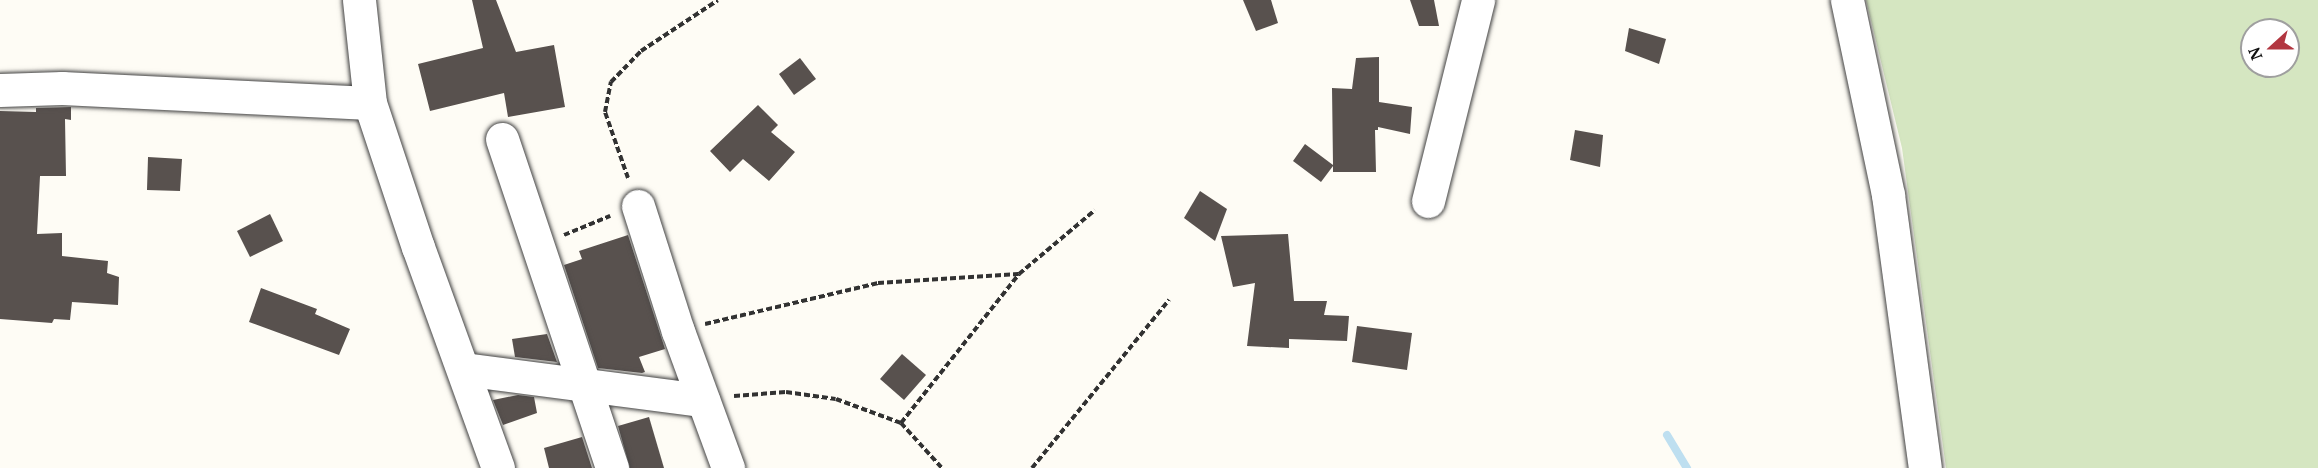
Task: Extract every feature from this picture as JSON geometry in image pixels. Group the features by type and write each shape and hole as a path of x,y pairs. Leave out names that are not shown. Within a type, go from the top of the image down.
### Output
{"street":[{"path":"359,0 370,104 418,247 498,468"},
{"path":"1428,201 1479,0"},
{"path":"1847,0 1888,195 1925,468"},
{"path":"0,90 62,88 370,104"},
{"path":"502,139 612,468"},
{"path":"638,206 678,331 728,468"},
{"path":"463,369 703,400"}],"path":[{"path":"537,245 638,206 605,112 611,82 641,51 718,0"},
{"path":"902,423 1019,274 1095,210"},
{"path":"678,331 878,283 1019,274"},
{"path":"1032,468 1169,300"},
{"path":"703,400 750,393 786,392 836,399 902,423 942,468"}],"green space":[{"path":"1866,0 2318,0 2318,468 1946,468 1902,148"}],"building":[{"path":"472,0 496,0 516,52 554,45 565,107 508,117 504,93 430,111 418,64 483,48"},
{"path":"1243,0 1271,0 1278,23 1256,31"},
{"path":"1410,0 1434,0 1439,26 1419,26"},
{"path":"1629,28 1666,39 1659,64 1625,51"},
{"path":"1379,57 1379,102 1412,107 1410,134 1378,127 1378,130 1375,130 1376,172 1333,172 1333,166 1321,182 1293,161 1305,144 1333,165 1332,88 1352,89 1356,58"},
{"path":"800,58 816,79 794,95 779,74"},
{"path":"758,105 778,125 771,132 795,152 769,181 743,159 730,172 710,151"},
{"path":"71,107 71,120 65,119 66,176 40,176 37,234 62,233 62,256 108,261 107,273 119,277 118,305 72,302 70,320 54,319 52,323 0,319 0,111 36,112 36,108"},
{"path":"1575,130 1603,135 1600,167 1570,160"},
{"path":"148,157 182,159 180,191 147,190"},
{"path":"1200,191 1227,209 1215,241 1184,218"},
{"path":"270,214 283,241 250,257 237,231"},
{"path":"1288,234 1294,301 1327,301 1324,315 1349,316 1347,341 1289,339 1289,348 1247,346 1255,283 1233,287 1221,236"},
{"path":"628,235 665,349 639,357 645,372 642,373 598,368 564,265 582,259 579,251"},
{"path":"261,288 317,309 315,314 350,329 339,355 249,322"},
{"path":"1357,326 1412,333 1407,370 1352,362"},
{"path":"547,334 557,362 515,357 512,339"},
{"path":"902,354 926,375 904,400 880,379"},
{"path":"518,395 534,397 537,413 503,425 493,400"},
{"path":"649,417 664,468 630,468 618,426"},
{"path":"582,437 592,468 549,468 544,448"}],"waterway":[{"path":"1667,435 1687,468"}]}
